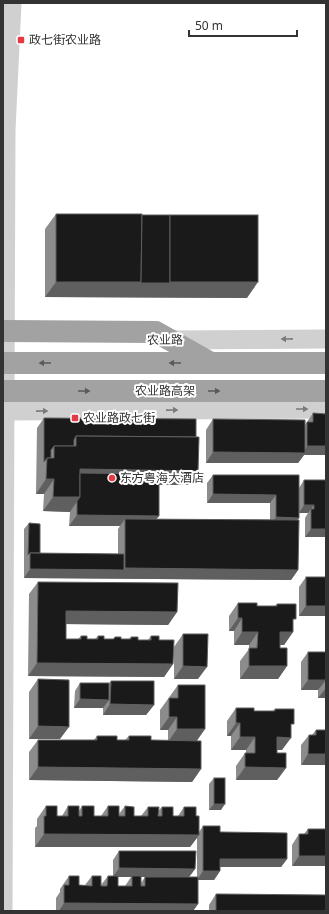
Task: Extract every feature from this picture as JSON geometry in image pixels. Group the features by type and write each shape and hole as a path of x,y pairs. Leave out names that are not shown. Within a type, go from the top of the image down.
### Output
{"highway":[{"path":"4,338 156,332 212,363"},
{"path":"3,363 326,363"},
{"name":"农业路高架","path":"4,403 59,391 326,391"}],"street":[{"path":"3,911 4,338 6,130 12,3"},
{"name":"农业路","path":"4,338 326,339"},
{"path":"4,403 326,409"}],"building":[{"path":"56,214 142,214 141,282 56,282"},
{"path":"142,215 170,215 170,283 141,283"},
{"path":"170,215 258,215 258,282 170,282"},
{"path":"313,413 326,414 326,446 307,446 307,422 313,422"},
{"path":"44,418 196,419 196,437 76,436 74,446 54,446 51,450 51,458 47,458 44,462"},
{"path":"213,419 305,420 305,453 213,452"},
{"path":"76,436 199,437 198,471 80,469 80,497 53,497 54,479 46,479 47,458 54,458 54,446 76,446"},
{"path":"80,473 159,474 159,516 77,515 77,501 80,497"},
{"path":"213,475 299,475 299,518 276,517 276,495 213,494"},
{"path":"304,480 326,480 326,529 311,529 311,509 314,509 314,505 304,505"},
{"path":"125,519 299,520 298,570 125,568"},
{"path":"29,523 40,524 40,553 30,553 28,555"},
{"path":"30,553 124,554 124,570 30,569"},
{"path":"306,577 326,577 326,606 306,606"},
{"path":"38,582 178,583 177,612 66,611 66,639 81,639 81,636 87,636 87,639 98,639 98,636 104,636 104,639 121,637 121,639 131,639 131,637 138,637 138,640 151,640 151,636 159,636 159,640 174,640 173,664 37,663"},
{"path":"238,603 257,603 257,606 296,604 296,619 293,619 293,632 280,632 280,648 287,648 287,666 249,666 249,648 257,648 258,632 242,632 242,618 238,618"},
{"path":"183,634 208,634 207,667 183,666"},
{"path":"308,652 326,652 326,680 308,680"},
{"path":"38,679 69,680 69,727 38,726"},
{"path":"111,681 154,681 154,705 110,704"},
{"path":"80,683 109,683 109,700 80,699"},
{"path":"178,685 205,685 205,729 177,729 177,717 169,717 169,698 178,698"},
{"path":"236,708 254,708 254,711 294,709 294,724 291,724 291,738 277,737 277,753 286,753 286,768 245,767 245,753 255,753 255,737 240,737 240,723 236,723"},
{"path":"316,730 326,730 326,754 308,754 309,735 316,735"},
{"path":"97,736 117,736 117,740 129,740 129,736 151,736 151,740 201,741 201,769 38,767 38,740 97,740"},
{"path":"214,778 225,778 225,804 214,804"},
{"path":"46,806 57,806 57,816 68,816 68,806 79,806 79,816 82,816 82,806 94,806 94,816 108,816 108,806 119,806 119,816 125,816 125,806 134,807 134,816 148,816 148,807 159,807 158,816 162,816 162,807 173,807 173,816 184,816 184,807 196,807 196,816 199,816 199,835 44,834 44,816 46,816"},
{"path":"203,826 220,826 220,832 287,833 287,859 220,859 220,871 203,871"},
{"path":"308,829 326,829 326,856 299,856 299,834 308,834"},
{"path":"119,851 196,851 195,869 119,868"},
{"path":"69,876 79,876 79,885 92,886 92,876 101,876 101,886 107,886 108,876 118,876 118,886 132,886 132,876 141,876 141,886 145,886 145,877 198,877 198,904 64,903 64,885 69,885"},
{"path":"216,894 326,895 326,911 216,911"}],"place":[{"name":"政七街农业路","path":"21,40"},
{"name":"农业路政七街","path":"75,418"},
{"name":"东方粤海大酒店","path":"112,478"}]}
